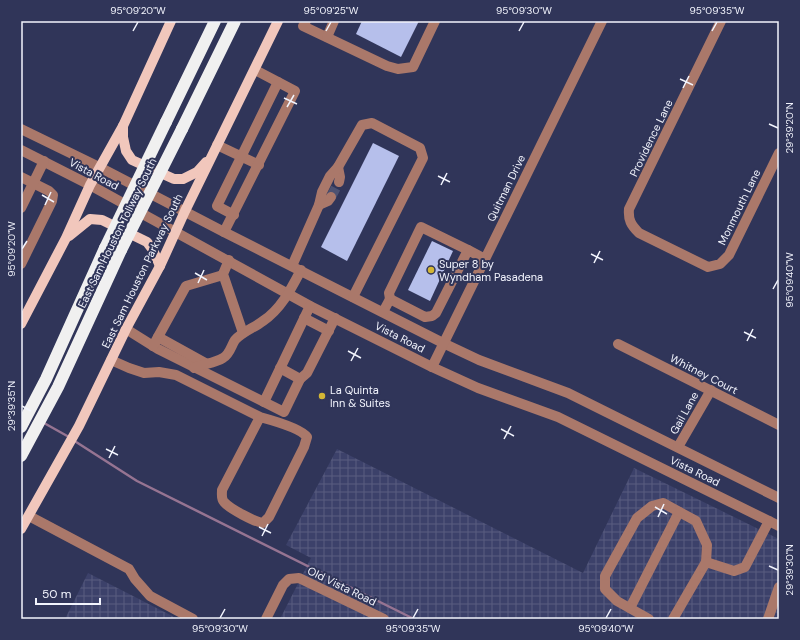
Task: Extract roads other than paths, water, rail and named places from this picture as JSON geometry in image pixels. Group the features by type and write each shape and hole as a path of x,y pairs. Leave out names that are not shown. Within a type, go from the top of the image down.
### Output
{"highway":[{"name":"East Sam Houston Tollway South","path":"21,427 46,379 105,248 215,21"},
{"name":"East Sam Houston Tollway South","path":"21,455 58,388 121,250 235,21"}],"main road":[{"path":"22,318 66,238 99,167 122,126 171,21"},
{"name":"East Sam Houston Parkway South","path":"21,529 79,426 126,329 160,266 185,211 278,21"},
{"path":"122,126 126,150 132,160 174,179 184,179 197,172 212,156"},
{"path":"66,238 90,220 102,220 147,242 153,250 160,266"}],"street":[{"path":"306,21 303,26 387,66 398,68 412,67 435,21"},
{"path":"327,37 334,21"},
{"name":"Quitman Drive","path":"432,367 602,21"},
{"name":"Providence Lane","path":"670,248 639,233 631,225 628,216 629,209 721,21"},
{"path":"224,232 234,215 295,91 255,70"},
{"path":"234,215 217,206 278,82"},
{"path":"194,368 205,363 222,359 226,356 235,340 243,333 264,321 289,294 296,268 320,205 325,186 330,176 338,168 362,124 372,123 420,148 423,158 353,297"},
{"name":"Vista Road","path":"21,129 99,167 443,343 479,360 568,392 779,498"},
{"path":"217,145 259,165"},
{"name":"Vista Road","path":"21,150 90,185 176,233 229,260 310,306 432,367 478,388 558,417 779,526"},
{"name":"Monmouth Lane","path":"670,248 708,267 720,264 729,254 779,153"},
{"path":"21,208 44,161"},
{"path":"338,168 340,172 339,182"},
{"path":"21,177 49,191 53,195 52,201 21,264"},
{"path":"320,205 328,201 331,197"},
{"path":"384,312 390,299 388,293 421,227 485,259"},
{"path":"390,299 426,317 432,316 436,313 468,250"},
{"path":"229,260 223,271 223,275 243,333"},
{"path":"153,346 186,286 223,275"},
{"path":"264,402 310,306"},
{"path":"304,318 329,331"},
{"path":"126,329 153,346 194,368 284,412 300,378 307,373 335,318"},
{"path":"158,337 205,363"},
{"name":"Whitney Court","path":"618,344 779,425"},
{"path":"111,360 144,373 159,372 176,375 260,417 274,420 306,435 307,437 304,446 269,517 263,523 257,522 228,506 222,497 222,490 260,417"},
{"path":"280,368 300,378"},
{"name":"Gail Lane","path":"678,447 710,390"},
{"path":"649,619 617,600 605,589 605,576 637,518 652,506 663,503 696,521 707,545 706,562 673,619"},
{"path":"630,608 679,512"},
{"path":"29,516 129,569 135,579 150,596 194,619"},
{"path":"706,562 734,571 745,567 769,521"},
{"name":"Old Vista Road","path":"266,619 283,585 289,579 299,578 384,619"},
{"path":"768,619 778,590"}],"waterway":[{"path":"44,423 69,437"},
{"path":"73,440 137,481 414,619"}],"tunnel":[{"path":"331,197 339,182"}],"place":[{"name":"Super 8 by Wyndham Pasadena","path":"431,270"},
{"name":"La Quinta Inn & Suites","path":"322,396"}]}
